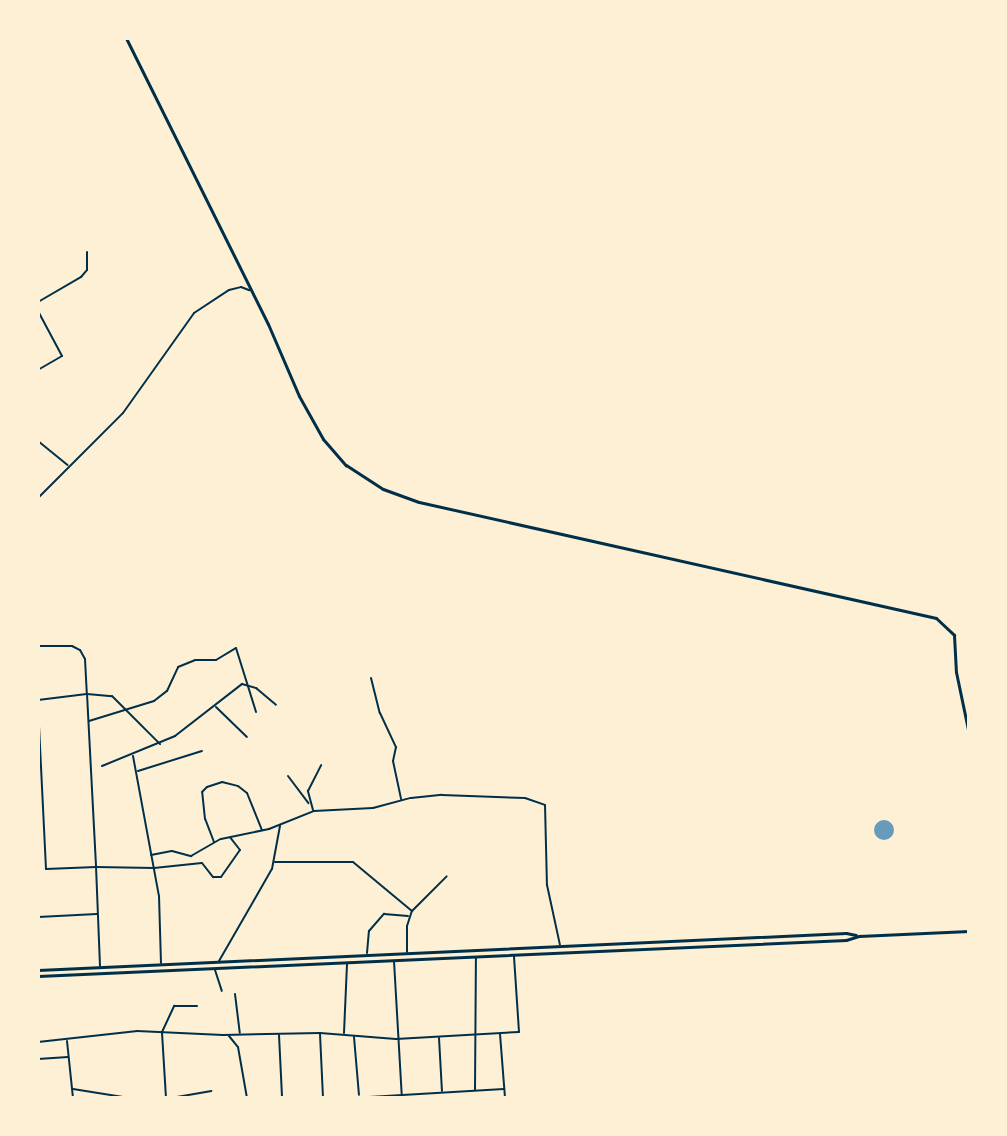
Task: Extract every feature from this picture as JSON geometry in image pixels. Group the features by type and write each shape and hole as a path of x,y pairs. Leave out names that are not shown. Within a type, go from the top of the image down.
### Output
{"main road":[{"path":"126,38 252,291 313,423 337,457 358,474 419,502 936,618 954,635 956,672 969,734"},
{"path":"38,976 846,940 859,936 969,931"},
{"path":"38,970 846,933 859,936"},
{"path":"700,940 701,946"},
{"path":"507,948 507,955"},
{"path":"453,952 453,958"},
{"path":"292,957 292,966"},
{"path":"149,965 149,971"},
{"path":"100,967 101,973"},
{"path":"51,969 51,975"}],"street":[{"path":"38,302 81,277 87,270 87,252"},
{"path":"38,498 123,413 199,308 235,287 252,291"},
{"path":"38,311 62,356 38,370"},
{"path":"38,441 69,466"},
{"path":"38,646 72,646 80,650 85,659 100,967"},
{"path":"88,721 161,698 181,665 216,660 236,648 250,684 256,712"},
{"path":"371,678 380,713 396,747 393,761 402,800"},
{"path":"250,684 276,705"},
{"path":"102,766 160,744 215,707 238,687 250,684"},
{"path":"46,869 38,701 87,694 108,695 128,709 160,744"},
{"path":"215,707 247,737"},
{"path":"136,772 202,751"},
{"path":"133,756 159,896 161,964"},
{"path":"309,804 309,785 321,765"},
{"path":"288,776 314,811"},
{"path":"214,842 205,819 202,792 222,782 238,786 247,793 263,831"},
{"path":"151,855 172,851 191,856 214,842 280,826 314,811 373,808 402,800 442,795 459,799 506,795 545,805 547,885 560,946"},
{"path":"219,962 275,862 280,826"},
{"path":"38,869 154,868 206,863 213,877 221,877 240,850 236,840 230,837"},
{"path":"275,862 353,862 412,911"},
{"path":"407,954 412,911 447,876"},
{"path":"38,917 98,914"},
{"path":"367,954 369,931 384,914 410,916"},
{"path":"38,1042 98,1033 320,1033 396,1039 519,1032 514,955"},
{"path":"475,1090 476,957"},
{"path":"394,961 396,1039 402,1096"},
{"path":"344,1034 347,963"},
{"path":"215,969 222,991"},
{"path":"235,994 240,1034"},
{"path":"166,1098 162,1032 174,1006 197,1006"},
{"path":"274,1098 322,1098 320,1033"},
{"path":"500,1033 505,1098"},
{"path":"279,1034 282,1097"},
{"path":"228,1035 238,1047 247,1098"},
{"path":"354,1035 359,1096"},
{"path":"439,1036 442,1092"},
{"path":"67,1040 73,1098"},
{"path":"38,1059 68,1057"},
{"path":"73,1089 129,1098"},
{"path":"352,1098 504,1089"},
{"path":"171,1098 211,1091"}],"water":[{"path":"884,820 891,823 894,830 891,837 884,840 877,837 874,830 877,823"}]}
